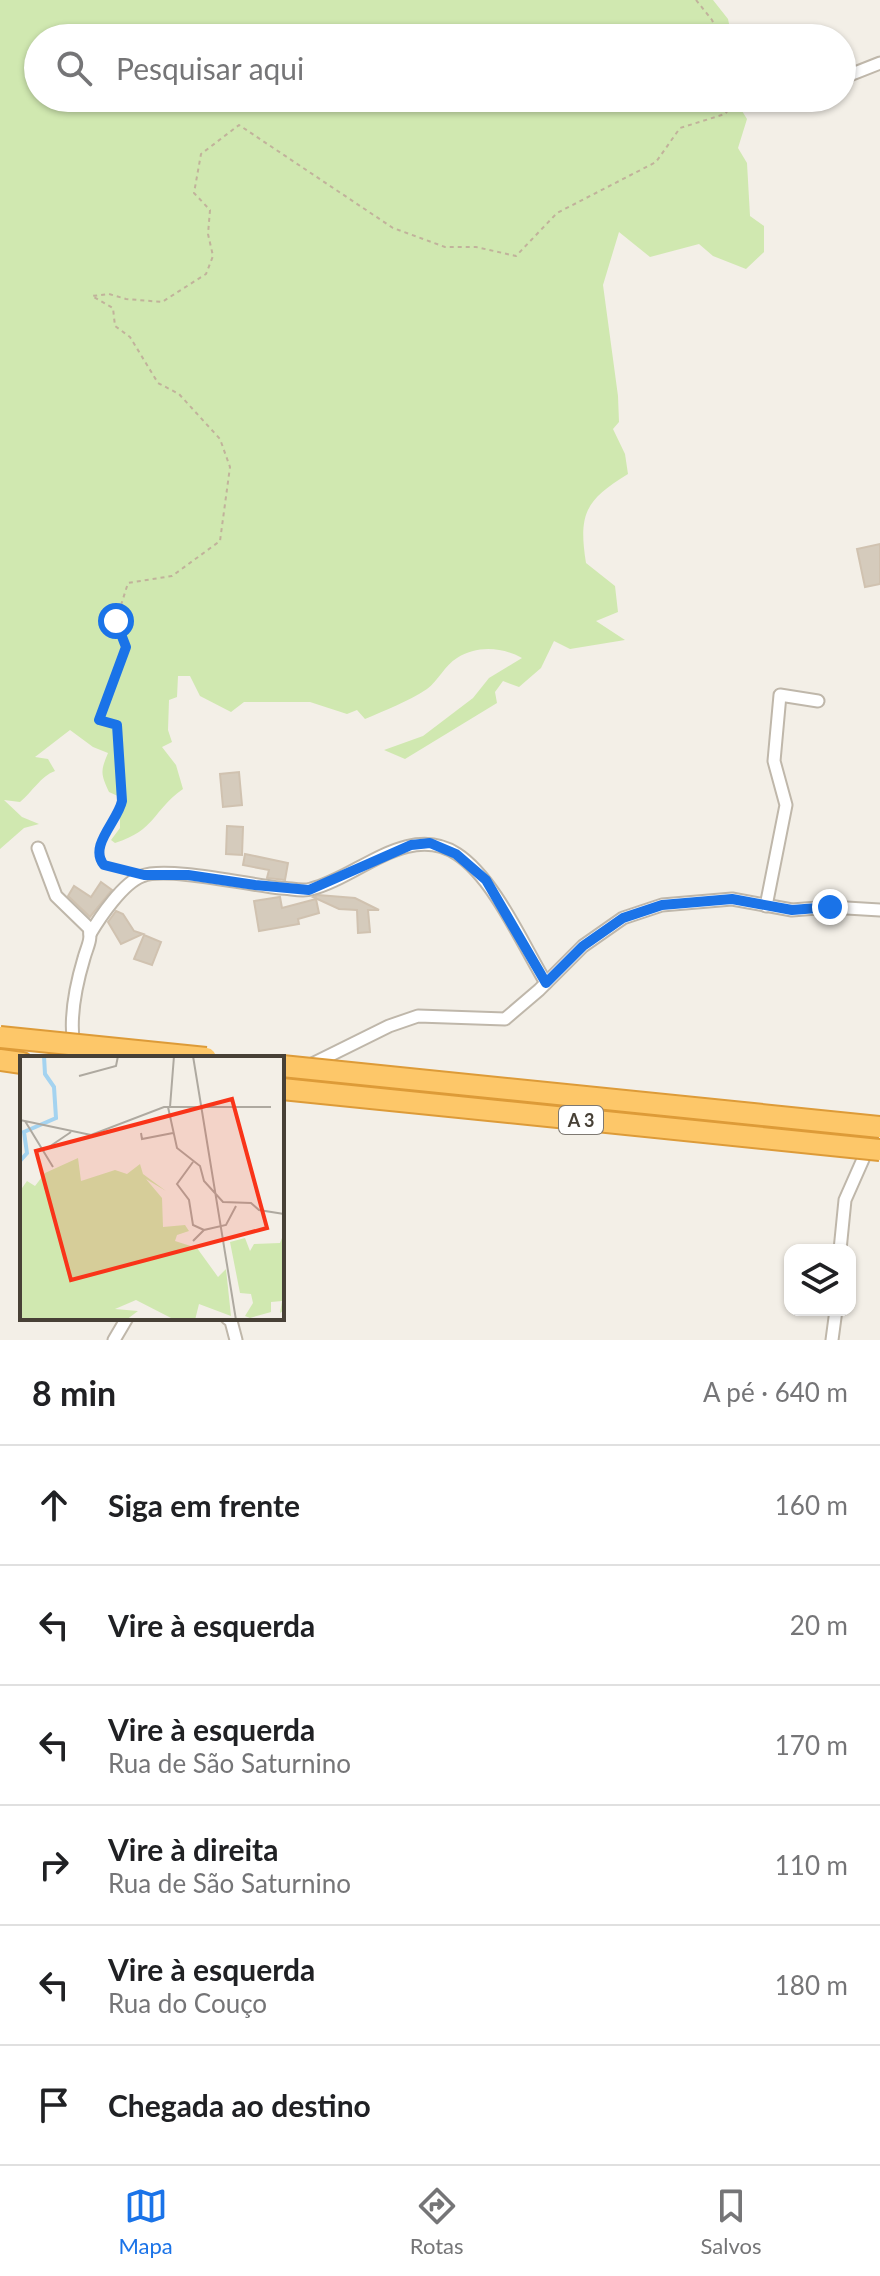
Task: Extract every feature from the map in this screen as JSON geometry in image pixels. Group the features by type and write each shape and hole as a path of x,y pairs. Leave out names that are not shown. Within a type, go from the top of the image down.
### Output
{"highway":[{"path":"0,1037 186,1056"},
{"path":"0,1060 20,1063"},
{"name":"A 3","path":"284,1066 880,1124"},
{"name":"A 3","path":"284,1089 880,1150"}],"street":[{"path":"856,72 880,63"},
{"path":"766,906 786,805 774,761 780,695 818,701"},
{"path":"77,1056 73,1018 90,934 116,899 144,875 188,875 309,890 411,845 430,843 456,854 486,880 546,983"},
{"path":"38,848 56,896 69,912 89,928 90,934"},
{"path":"284,1078 389,1026 418,1016 505,1019 583,946 623,918 662,905 732,899 792,910 830,907 880,910"},
{"path":"841,1244 845,1200 880,1124"},
{"path":"832,1340 835,1316"},
{"path":"114,1340 126,1320"},
{"path":"230,1320 236,1340"}],"path":[{"path":"696,0 714,24"},
{"path":"144,875 104,865 98,855 120,812 122,801 117,725 99,720 126,647 116,621 128,583 172,576 220,541 230,467 220,439 179,394 158,383 130,337 115,326 113,308 92,296 109,294 162,302 206,274 213,256 208,234 210,210 194,193 201,154 239,125 393,228 445,247 476,247 516,256 557,213 656,162 680,128 727,112"}],"green space":[{"path":"0,0 713,0 729,24 24,24 24,112 743,112 747,119 738,148 747,163 750,216 764,226 764,252 746,269 713,256 699,244 650,257 619,232 603,285 618,396 619,422 613,429 625,454 628,474 594,500 588,510 583,532 586,563 615,586 618,612 596,621 625,640 570,649 554,641 541,668 519,687 503,681 495,692 497,703 405,759 384,750 423,736 473,698 489,678 522,658 490,649 465,654 453,661 427,689 365,719 357,710 347,714 310,702 244,702 231,712 200,696 190,676 178,676 177,697 169,700 168,730 172,742 162,747 176,765 183,789 146,826 128,838 115,843 111,840 120,828 120,797 109,792 103,777 108,753 93,747 70,730 35,757 48,759 55,771 41,780 20,802 4,800 22,817 39,824 24,828 0,849"}],"building":[{"path":"880,544 880,584 865,587 857,549"},
{"path":"239,772 242,805 223,807 220,774"},
{"path":"227,826 243,827 242,855 226,854"},
{"path":"245,854 288,863 285,880 267,878 269,870 243,865"},
{"path":"101,882 112,890 90,917 68,896 74,886 91,897"},
{"path":"280,897 282,908 316,899 319,913 298,919 299,924 259,931 254,901"},
{"path":"313,897 355,898 379,910 368,910 370,932 358,933 357,910 339,909"},
{"path":"116,911 123,914 134,931 143,934 121,944 108,922"},
{"path":"144,935 161,942 152,965 134,959"}],"route":[{"path":"116,621 126,647 99,720 117,725 122,801 120,812 99,848 98,855 104,865 144,875 188,875 309,890 411,845 430,843 456,854 486,880 546,983 583,946 623,918 662,905 732,899 792,910 830,907"}]}
